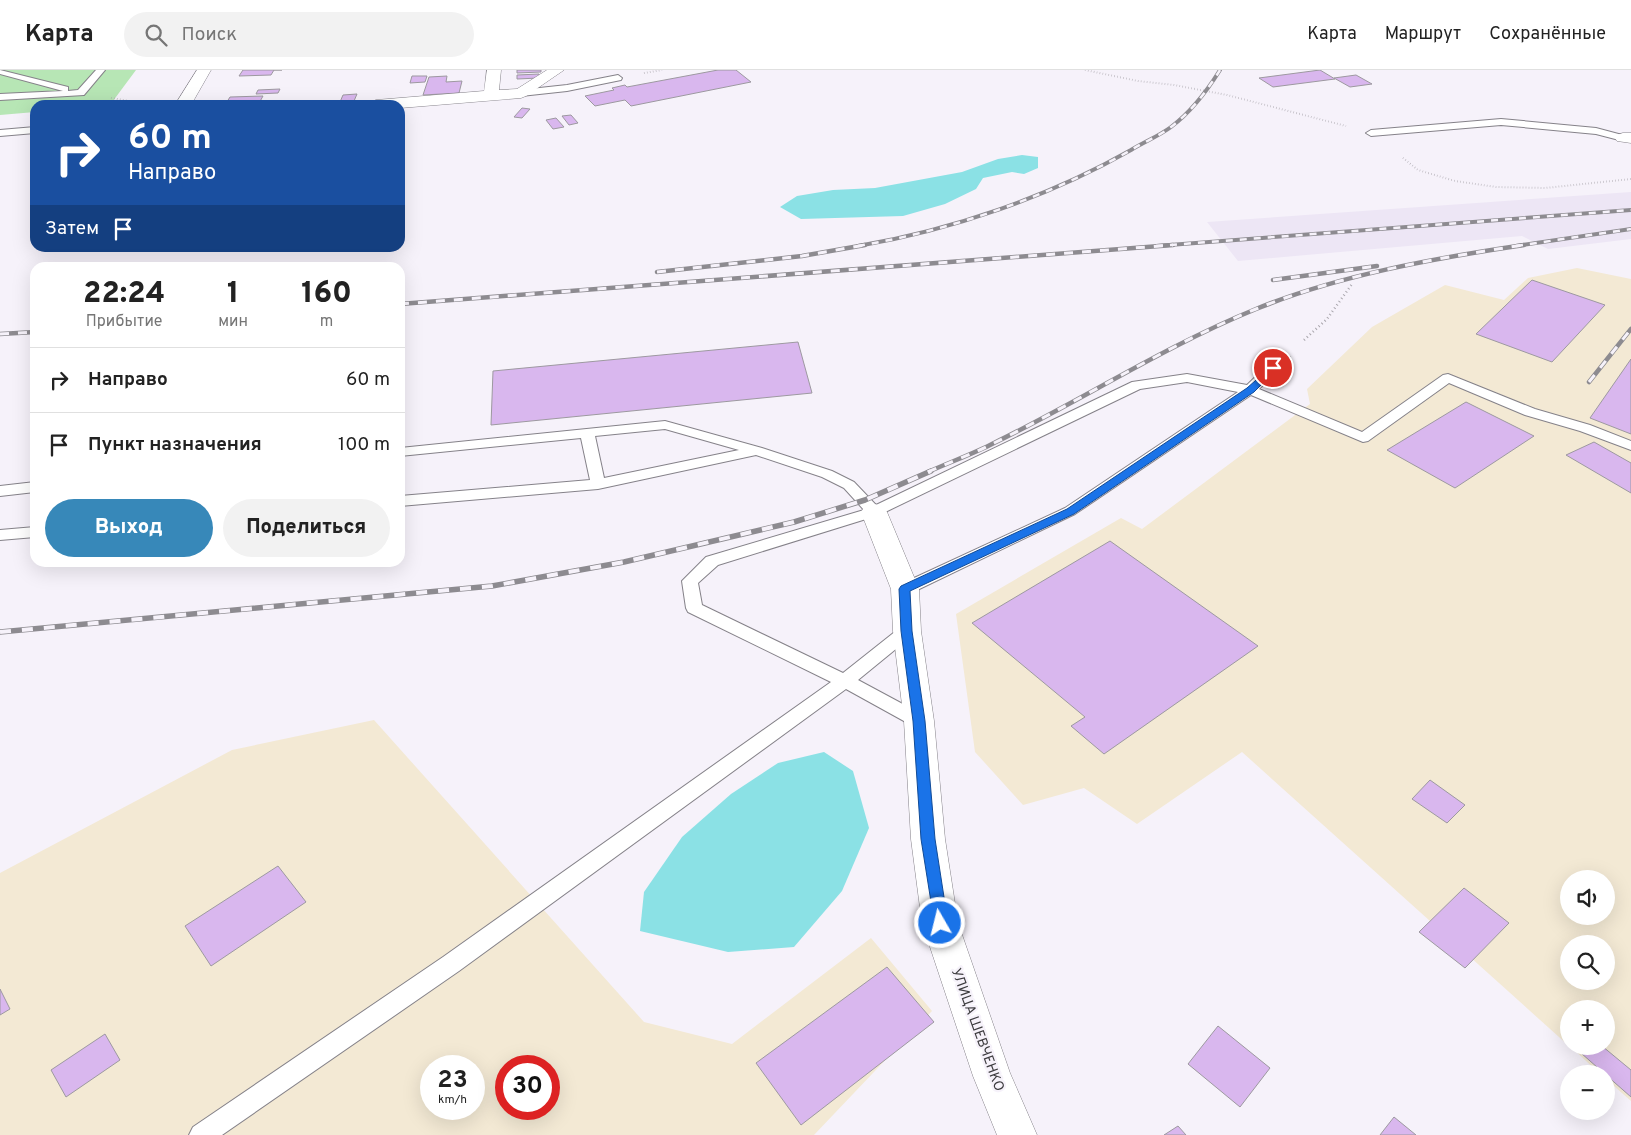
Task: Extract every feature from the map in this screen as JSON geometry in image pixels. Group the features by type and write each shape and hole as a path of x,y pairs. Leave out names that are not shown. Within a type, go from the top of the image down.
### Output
{"street":[{"path":"186,100 204,70"},
{"path":"491,96 494,70"},
{"path":"405,103 521,93 557,70"},
{"name":"УЛИЦА ШЕВЧЕНКО","path":"874,512 905,589 906,631 919,721 928,839 940,923 992,1076 1017,1135"}],"lane":[{"path":"0,97 80,93 101,70"},
{"path":"0,71 80,93"},
{"path":"521,93 567,88 618,78"},
{"path":"1371,133 1502,122 1596,131 1627,138"},
{"path":"0,133 30,130"},
{"path":"905,589 1070,512 1250,390 1284,357"},
{"path":"919,721 845,681 694,608 690,581 712,561 874,512 1137,385 1188,378 1250,390 1363,438 1448,378 1530,412 1585,428 1631,446"},
{"path":"405,451 665,425 757,451 827,474 849,485 874,512"},
{"path":"586,433 598,484"},
{"path":"405,501 598,484 757,451"},
{"path":"0,491 30,488"},
{"path":"0,535 30,532"},
{"path":"201,1135 450,964 845,681 906,631"}],"path":[{"path":"1085,70 1138,81 1174,85 1227,95 1371,133 1418,170 1455,181 1496,187 1545,188 1631,179"},
{"path":"80,93 122,100"},
{"path":"1284,357 1327,320 1352,284"}],"shaded area":[{"path":"1631,192 1631,239 1548,249 1522,236 1238,261 1207,222"},
{"path":"1577,268 1631,279 1631,1101 1615,1087 1615,1065 1590,1065 1580,1055 1615,1055 1615,1000 1560,1000 1560,1038 1242,752 1137,824 1084,788 1023,805 975,752 956,614 1121,518 1142,529 1310,404 1307,389 1372,327 1445,285 1504,300 1528,278"},
{"path":"374,720 644,1022 732,1044 871,938 932,1011 814,1135 0,1135 0,873 232,750"}],"green space":[{"path":"0,70 136,70 114,100 30,100 30,112 0,115"}],"water":[{"path":"1022,155 1038,157 1038,168 1024,174 1012,172 983,178 976,189 945,204 903,216 801,219 780,207 797,196 833,190 875,188 962,172 998,159"},
{"path":"824,752 853,771 869,828 842,891 794,947 728,952 640,931 644,892 682,837 731,794 778,763"}],"building":[{"path":"243,70 274,70 271,75 239,76"},
{"path":"517,70 541,70 541,72 517,73"},
{"path":"718,70 736,70 751,82 631,106 625,100 595,106 585,96 614,90 612,88 625,85 627,87"},
{"path":"1320,70 1335,79 1273,87 1259,78"},
{"path":"539,74 539,78 517,79 517,75"},
{"path":"1356,75 1372,84 1350,87 1334,78"},
{"path":"412,76 427,76 425,82 410,83"},
{"path":"447,76 446,82 462,81 459,93 423,95 429,77"},
{"path":"280,89 278,93 256,94 258,90"},
{"path":"357,94 354,100 341,100 343,95"},
{"path":"263,96 261,100 228,100 230,97"},
{"path":"522,108 530,109 522,118 514,117"},
{"path":"571,115 578,123 569,125 562,116"},
{"path":"556,118 564,127 553,129 546,120"},
{"path":"1532,280 1605,305 1552,362 1476,334"},
{"path":"798,342 812,393 491,425 493,371"},
{"path":"1631,359 1631,434 1590,418"},
{"path":"1466,402 1534,436 1455,488 1387,450"},
{"path":"1594,442 1631,463 1631,493 1566,455"},
{"path":"1110,541 1258,646 1104,754 1071,726 1085,717 972,623"},
{"path":"1430,780 1465,805 1447,823 1412,799"},
{"path":"278,866 306,902 211,966 185,926"},
{"path":"1464,888 1509,923 1465,968 1419,932"},
{"path":"887,967 934,1022 801,1125 756,1063"},
{"path":"0,989 10,1009 0,1015"},
{"path":"1218,1026 1270,1068 1240,1107 1188,1064"},
{"path":"105,1034 120,1060 66,1097 51,1070"},
{"path":"1583,1055 1613,1055 1631,1070 1631,1097 1615,1083 1615,1065 1595,1065"},
{"path":"1394,1117 1416,1135 1380,1135"},
{"path":"1178,1126 1186,1135 1164,1135"}],"railway":[{"path":"858,246 929,231 964,221 999,210 1067,183 1171,127 1198,101 1220,70"},
{"path":"1156,246 1631,210"},
{"path":"1516,246 1631,229"},
{"path":"657,272 802,256 865,245"},
{"path":"405,304 1173,245"},
{"path":"928,472 986,447 1156,356 1256,309 1321,286 1354,277 1422,262 1524,245"},
{"path":"1273,280 1377,266"},
{"path":"1589,382 1631,329"},
{"path":"0,334 30,332"},
{"path":"0,632 492,586 624,562 794,522 865,500 931,471"}],"route":[{"path":"940,923 928,839 919,721 906,631 905,589 1070,512 1250,390 1273,368"}]}
